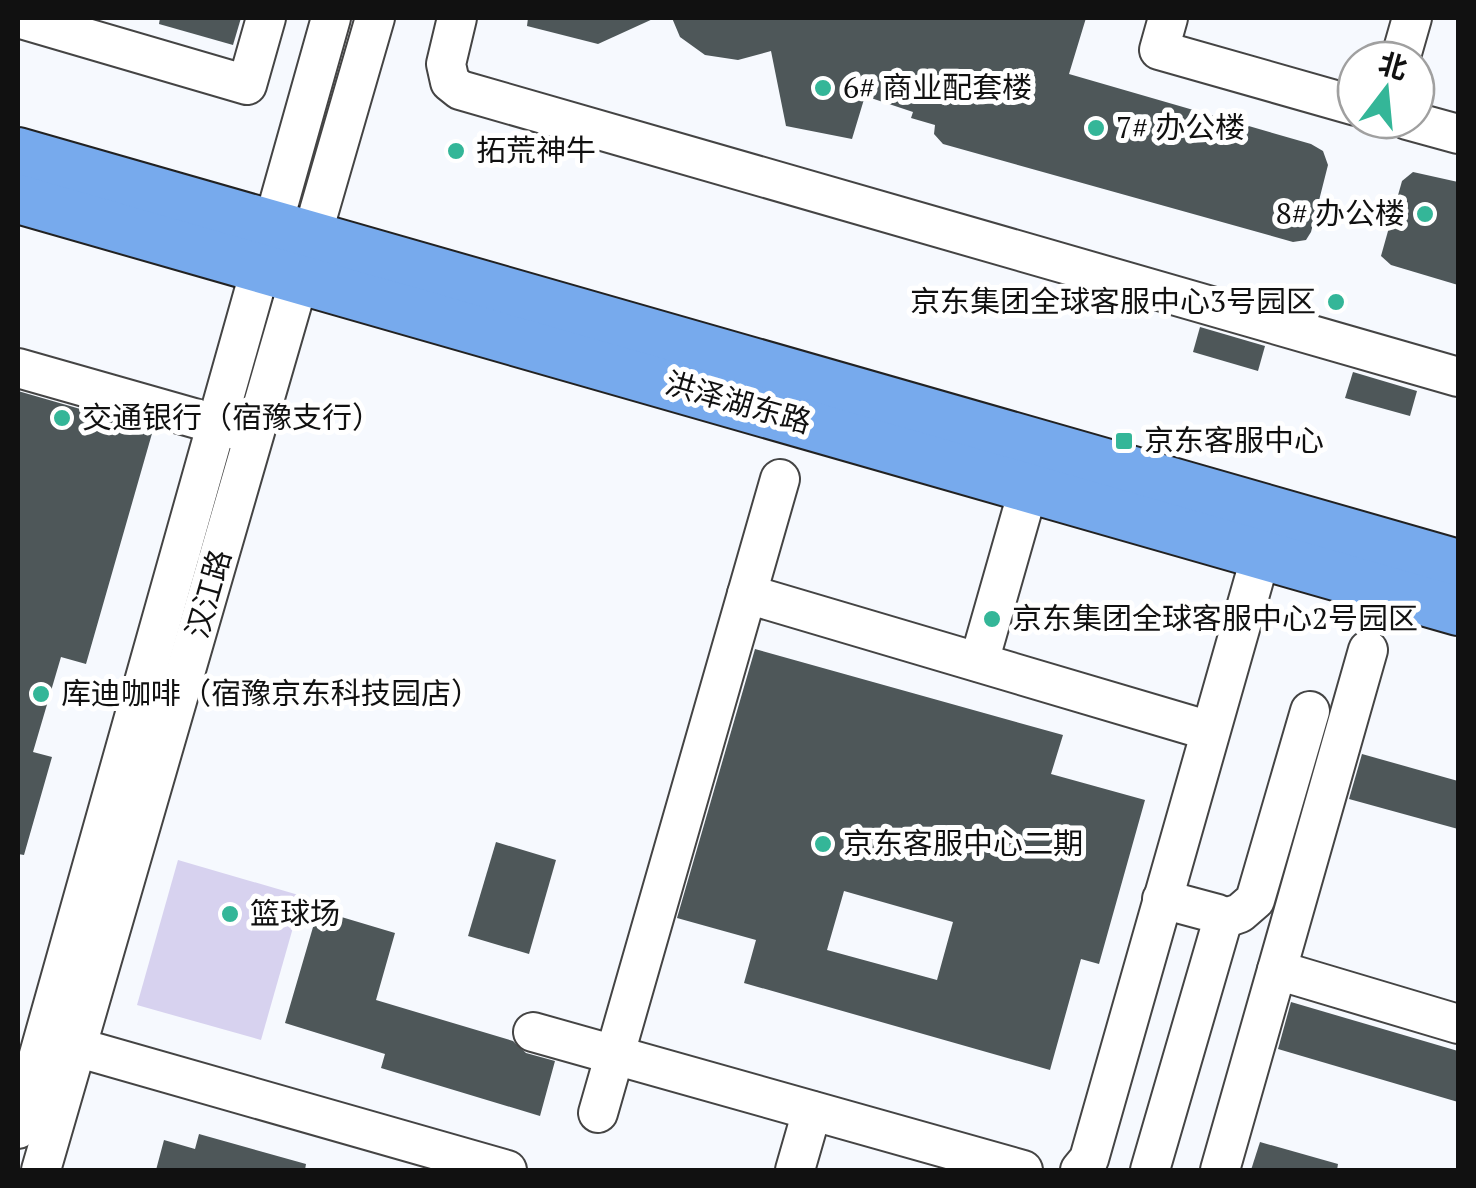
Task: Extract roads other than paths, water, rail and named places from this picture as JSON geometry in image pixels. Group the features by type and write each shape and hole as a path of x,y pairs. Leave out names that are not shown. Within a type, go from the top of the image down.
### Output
{"main road":[{"name":"洪泽湖东路","path":"18,152 285,253 1029,487 1458,611"},
{"name":"洪泽湖东路","path":"18,198 285,253 1458,564"}],"street":[{"path":"18,18 247,85 266,18"},
{"name":"汉江路","path":"18,1129 51,1050 254,436 331,18"},
{"name":"汉江路","path":"40,1170 51,1050 214,424 375,18"},
{"path":"457,18 446,64 450,82 460,90 1458,377"},
{"path":"1168,18 1158,50 1336,100"},
{"path":"18,368 254,436"},
{"path":"598,1113 780,478"},
{"path":"979,662 1029,487"},
{"path":"1080,1170 1088,1159 1261,554"},
{"path":"747,594 1210,731"},
{"path":"1220,1170 1368,650"},
{"path":"1223,919 1240,913 1254,900 1310,711"},
{"path":"1162,899 1218,914 1223,919"},
{"path":"1150,1170 1223,919"},
{"path":"1277,970 1458,1024"},
{"path":"533,1032 1023,1170"},
{"path":"51,1050 507,1170"},
{"path":"795,1170 812,1112"}],"place":[{"name":"6# 商业配套楼","path":"823,88"},
{"name":"7# 办公楼","path":"1096,128"},
{"name":"拓荒神牛","path":"456,151"},
{"name":"8# 办公楼","path":"1425,214"},
{"name":"京东集团全球客服中心3号园区","path":"1336,302"},
{"name":"交通银行（宿豫支行）","path":"62,418"},
{"name":"京东客服中心","path":"1124,441"},
{"name":"京东集团全球客服中心2号园区","path":"992,619"},
{"name":"库迪咖啡（宿豫京东科技园店）","path":"41,694"},
{"name":"京东客服中心二期","path":"823,844"},
{"name":"篮球场","path":"230,914"}]}
